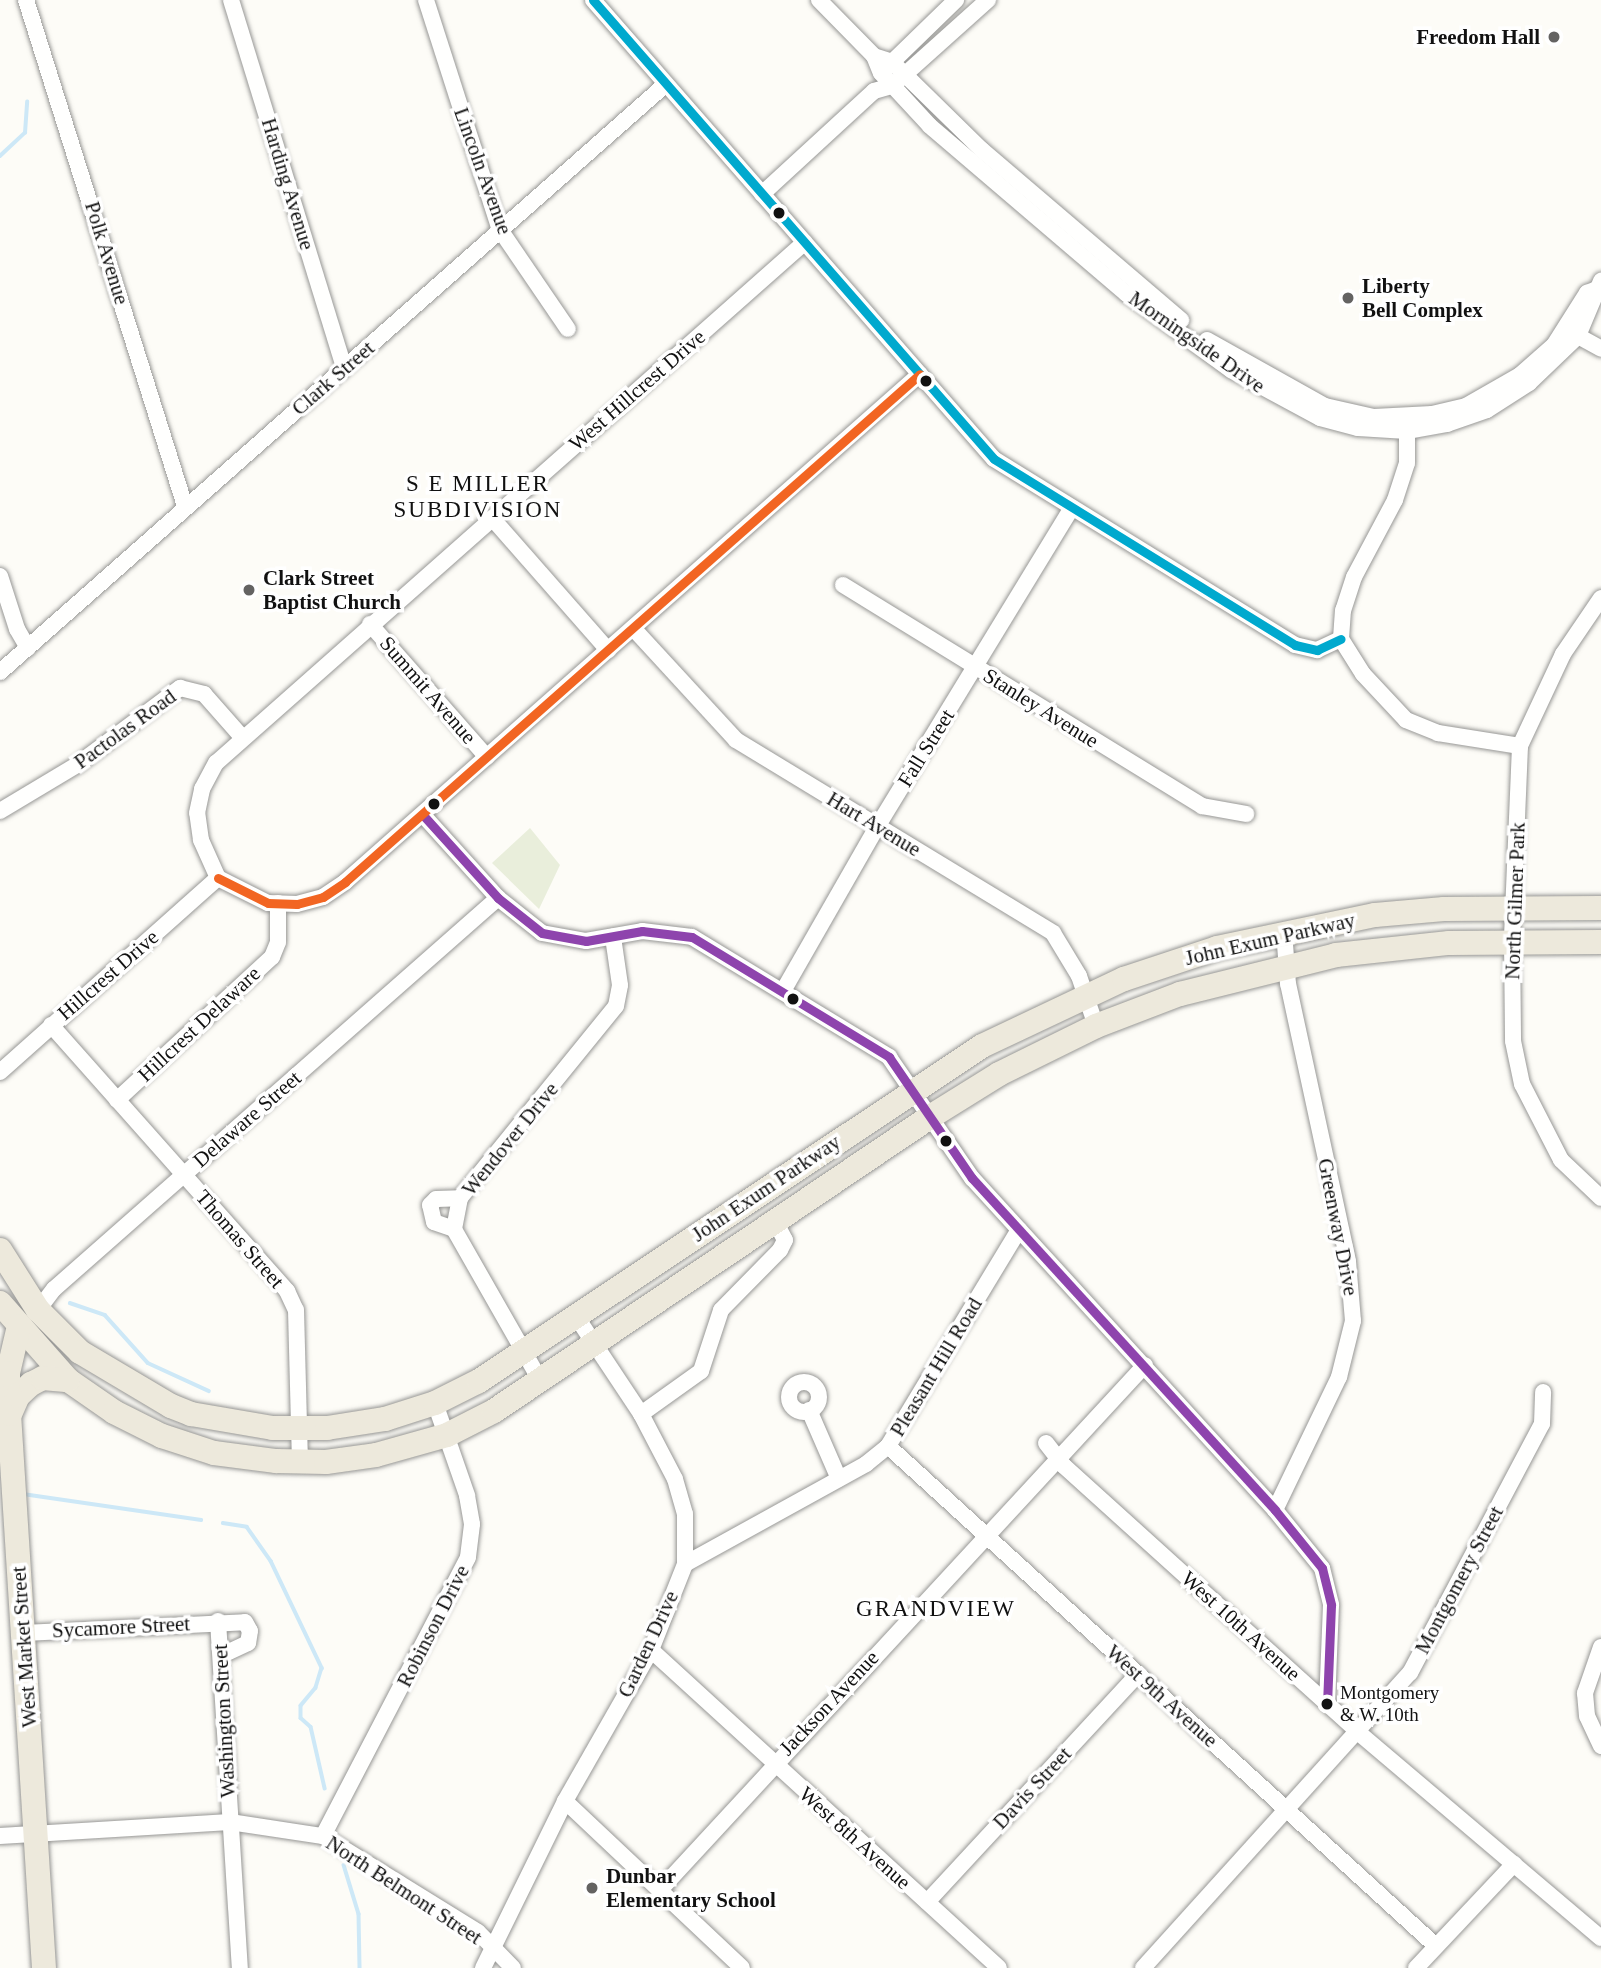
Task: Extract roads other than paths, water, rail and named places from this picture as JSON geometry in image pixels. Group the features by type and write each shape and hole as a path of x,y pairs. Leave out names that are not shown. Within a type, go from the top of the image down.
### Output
{"main road":[{"name":"John Exum Parkway","path":"0,1250 38,1310 80,1352 152,1398 191,1414 300,1429 363,1423 435,1403 522,1352 913,1088 982,1046 1086,996 1162,965 1284,931 1375,915 1514,907 1601,908"},
{"name":"John Exum Parkway","path":"0,1303 68,1380 114,1412 162,1436 214,1453 300,1462 376,1455 447,1435 540,1380 930,1117 999,1074 1096,1026 1180,994 1286,964 1387,948 1512,940 1601,942"},
{"name":"Delaware Street","path":"0,1343 38,1310"},
{"name":"West Market Street","path":"19,1326 4,1366 10,1414 44,1968"},
{"path":"10,1414 18,1396 32,1384 43,1378 68,1380"}],"street":[{"name":"Polk Avenue","path":"26,0 186,506"},
{"name":"Harding Avenue","path":"231,0 344,368"},
{"name":"Lincoln Avenue","path":"426,0 499,228 568,329"},
{"path":"593,0 994,459 1296,645 1317,650 1341,639"},
{"path":"819,0 886,68"},
{"path":"762,194 874,91 886,68 956,0"},
{"path":"874,91 898,81 988,0"},
{"name":"Morningside Drive","path":"886,68 930,126 1128,294 1231,370 1320,418 1358,428 1407,431 1463,420 1507,400 1572,332"},
{"name":"Morningside Drive","path":"898,81 1192,330 1269,379 1325,406 1393,417 1466,406 1520,375 1572,332"},
{"name":"Clark Street","path":"0,672 499,228 666,84"},
{"name":"West Hillcrest Drive","path":"218,878 201,840 197,813 202,789 216,763 241,736 805,242"},
{"path":"1599,285 1572,332 1601,349"},
{"path":"218,878 242,893 278,903 323,897 423,815 920,374"},
{"path":"1407,431 1407,463 1395,500 1354,577 1343,610 1341,639 1363,674 1406,720 1438,733 1520,746"},
{"name":"Fall Street","path":"783,991 877,827 977,668 1072,508"},
{"path":"492,518 607,650"},
{"path":"0,576 17,629 28,648"},
{"name":"Stanley Avenue","path":"843,584 1202,806 1246,814"},
{"name":"North Gilmer Park","path":"1601,598 1563,654 1520,746 1512,940 1513,1041 1522,1084 1561,1160 1601,1198"},
{"name":"Summit Avenue","path":"370,624 487,757"},
{"name":"Hart Avenue","path":"634,628 736,740 1053,933 1086,996 1096,1026"},
{"name":"Pactolas Road","path":"0,811 77,765 180,688 204,694 241,736"},
{"path":"423,815 498,898 542,933 586,941 642,931 692,937 874,1045 913,1088 972,1178 1145,1365 1275,1510 1322,1568 1329,1584 1327,1704"},
{"name":"Hillcrest Drive","path":"0,1072 218,878"},
{"name":"Delaware Street","path":"38,1310 54,1289 498,898"},
{"name":"Hillcrest Delaware","path":"117,1100 272,957 278,942 278,903"},
{"name":"Greenway Drive","path":"1275,1510 1339,1377 1353,1321 1348,1261 1286,964 1284,931"},
{"name":"Wendover Drive","path":"454,1229 460,1198 616,1006 620,985 613,937"},
{"name":"Thomas Street","path":"51,1025 287,1291 296,1310 300,1462"},
{"path":"460,1198 436,1199 430,1205 433,1222 454,1229 540,1380"},
{"path":"641,1414 701,1371 721,1310 780,1250 785,1240 775,1221"},
{"name":"Pleasant Hill Road","path":"685,1564 839,1479 888,1446 1019,1230"},
{"name":"Garden Drive","path":"483,1968 565,1801 651,1650 685,1564 685,1514 675,1479 641,1414 576,1317"},
{"name":"Jackson Avenue","path":"659,1891 986,1533 1145,1365"},
{"name":"Montgomery Street","path":"1143,1968 1359,1733 1410,1673 1542,1424 1543,1392"},
{"name":"Robinson Drive","path":"323,1836 468,1557 470,1511 435,1403"},
{"path":"809,1410 839,1479"},
{"name":"West 10th Avenue","path":"1046,1443 1057,1457 1359,1733 1601,1938"},
{"name":"West 9th Avenue","path":"888,1446 1436,1946"},
{"name":"Sycamore Street","path":"24,1633 218,1621 245,1622 250,1631 248,1643 222,1655"},
{"name":"Washington Street","path":"218,1621 240,1968"},
{"path":"1601,1647 1585,1693 1587,1716 1601,1745"},
{"name":"West 8th Avenue","path":"651,1650 999,1968"},
{"name":"Davis Street","path":"927,1902 1137,1675"},
{"path":"565,1801 742,1968"},
{"name":"North Belmont Street","path":"0,1836 230,1822 323,1836 478,1932 513,1968"},
{"path":"1416,1968 1514,1864"}],"waterway":[{"path":"0,156 25,133 27,102"},
{"path":"70,1303 105,1315 148,1363 209,1391"},
{"path":"23,1494 201,1520"},
{"path":"223,1523 247,1527 271,1561 322,1668 316,1688 301,1706 301,1718 311,1727 325,1788"},
{"path":"344,1865 359,1914 360,1968"}],"place":[{"name":"Freedom Hall","path":"1554,37"},
{"name":"Liberty Bell Complex","path":"1348,298"},
{"name":"Clark Street Baptist Church","path":"249,590"},
{"name":"Montgomery & W. 10th","path":"1327,1704"},
{"name":"Dunbar Elementary School","path":"592,1888"}],"district":[{"name":"S E MILLER SUBDIVISION","path":"478,497"},
{"name":"GRANDVIEW","path":"936,1609"}]}
